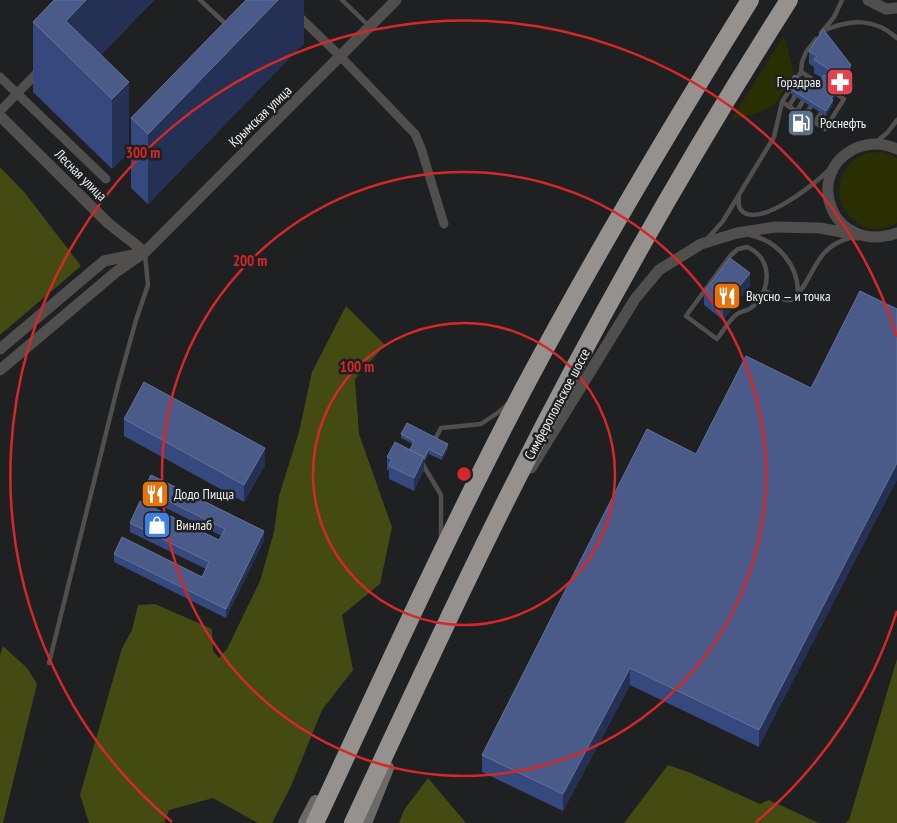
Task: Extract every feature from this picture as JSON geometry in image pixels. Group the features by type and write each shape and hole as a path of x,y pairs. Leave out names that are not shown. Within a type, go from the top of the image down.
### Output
{"highway":[{"path":"315,823 441,551 524,388 594,260 693,92 750,0"},
{"name":"Симферопольское шоссе","path":"353,823 488,538 626,274 720,112 789,0"}],"main road":[{"path":"305,823 401,637"},
{"path":"365,823 430,659"}],"street":[{"name":"Крымская улица","path":"0,370 116,272 145,252 396,0"},
{"path":"868,0 891,8"},
{"path":"282,4 341,57 415,134 444,224"},
{"path":"0,111 49,61"},
{"path":"0,77 106,179"},
{"name":"Лесная улица","path":"0,116 108,223 145,252"},
{"path":"858,235 842,224 831,208 828,196 829,182 833,170 840,159 855,148 874,144 888,145 897,149"},
{"path":"488,538 635,299 659,270 702,244 737,233 775,227 811,228 872,238 885,238 897,233"},
{"path":"0,349 104,261 145,252"}],"lane":[{"path":"200,0 235,34"},
{"path":"342,0 370,27"},
{"path":"702,244 723,221 774,136 782,102 801,72 806,52 824,31 842,0"},
{"path":"891,8 897,16"},
{"path":"824,31 847,22 868,22 884,29 897,38"},
{"path":"782,102 825,129 844,99 806,78 801,72"},
{"path":"789,106 795,96"},
{"path":"797,111 803,101"},
{"path":"805,116 811,106"},
{"path":"815,122 821,112"},
{"path":"874,144 887,133 897,120"},
{"path":"740,194 738,200 742,211 757,215 788,202 815,183 840,159"},
{"path":"737,233 759,237 774,244 786,257 795,273 798,283 798,295"},
{"path":"764,291 785,300 792,300 798,295 820,257 831,246 858,235"},
{"path":"747,247 762,257 766,268 767,280 764,291 751,308 736,315 717,339 686,316 722,266 738,249 747,247"},
{"path":"48,663 118,385 148,285 145,252"},
{"path":"432,446 441,428 481,424 499,412 524,388"},
{"path":"427,454 422,463 441,495 441,551"}],"green space":[{"path":"783,37 785,38 793,70 792,78 775,104 761,112 731,120"},
{"path":"882,152 897,158 897,223 883,228 870,228 858,224 849,216 842,205 839,192 841,179 848,166 856,158 867,153"},
{"path":"0,167 25,193 81,266 0,335"},
{"path":"346,306 385,345 355,379 359,434 392,527 380,584 342,615 353,670 322,710 291,786 272,823 258,823 213,798 169,810 164,823 89,823 80,795 122,648 132,630 138,605 155,604 212,629 213,651 219,658 227,649 260,581 274,532 279,496 299,432 312,372"},
{"path":"3,646 27,668 37,684 3,823 0,823 0,655"},
{"path":"897,659 897,823 845,823 849,820"},
{"path":"668,765 691,773 760,804 769,800 819,823 624,823"},
{"path":"428,778 466,823 399,823 404,810"}],"building":[{"path":"54,0 86,0 66,21 129,82 112,99 33,22"},
{"path":"246,0 278,0 148,134 131,118"},
{"path":"823,29 851,65 843,78 814,60 817,56 809,51"},
{"path":"794,75 816,89 824,75 839,85 826,111 787,87"},
{"path":"730,258 750,273 723,307 704,292"},
{"path":"860,291 897,309 897,463 759,730 630,668 563,794 482,755 647,429 696,454 746,356 811,388"},
{"path":"144,382 265,448 244,485 124,419"},
{"path":"407,423 448,444 442,456 429,449 424,459 424,457 410,450 414,441 401,434"},
{"path":"395,442 424,457 414,478 389,466 392,459 387,457"},
{"path":"151,475 264,531 226,609 114,554 122,537 202,577 209,562 130,523 140,501 219,540 225,529 144,489"}],"place":[{"name":"Горздрав","path":"840,82"},
{"name":"Роснефть","path":"801,123"},
{"name":"Вкусно — и точка","path":"727,296"},
{"name":"Додо Пицца","path":"155,494"},
{"name":"Винлаб","path":"157,525"}]}
